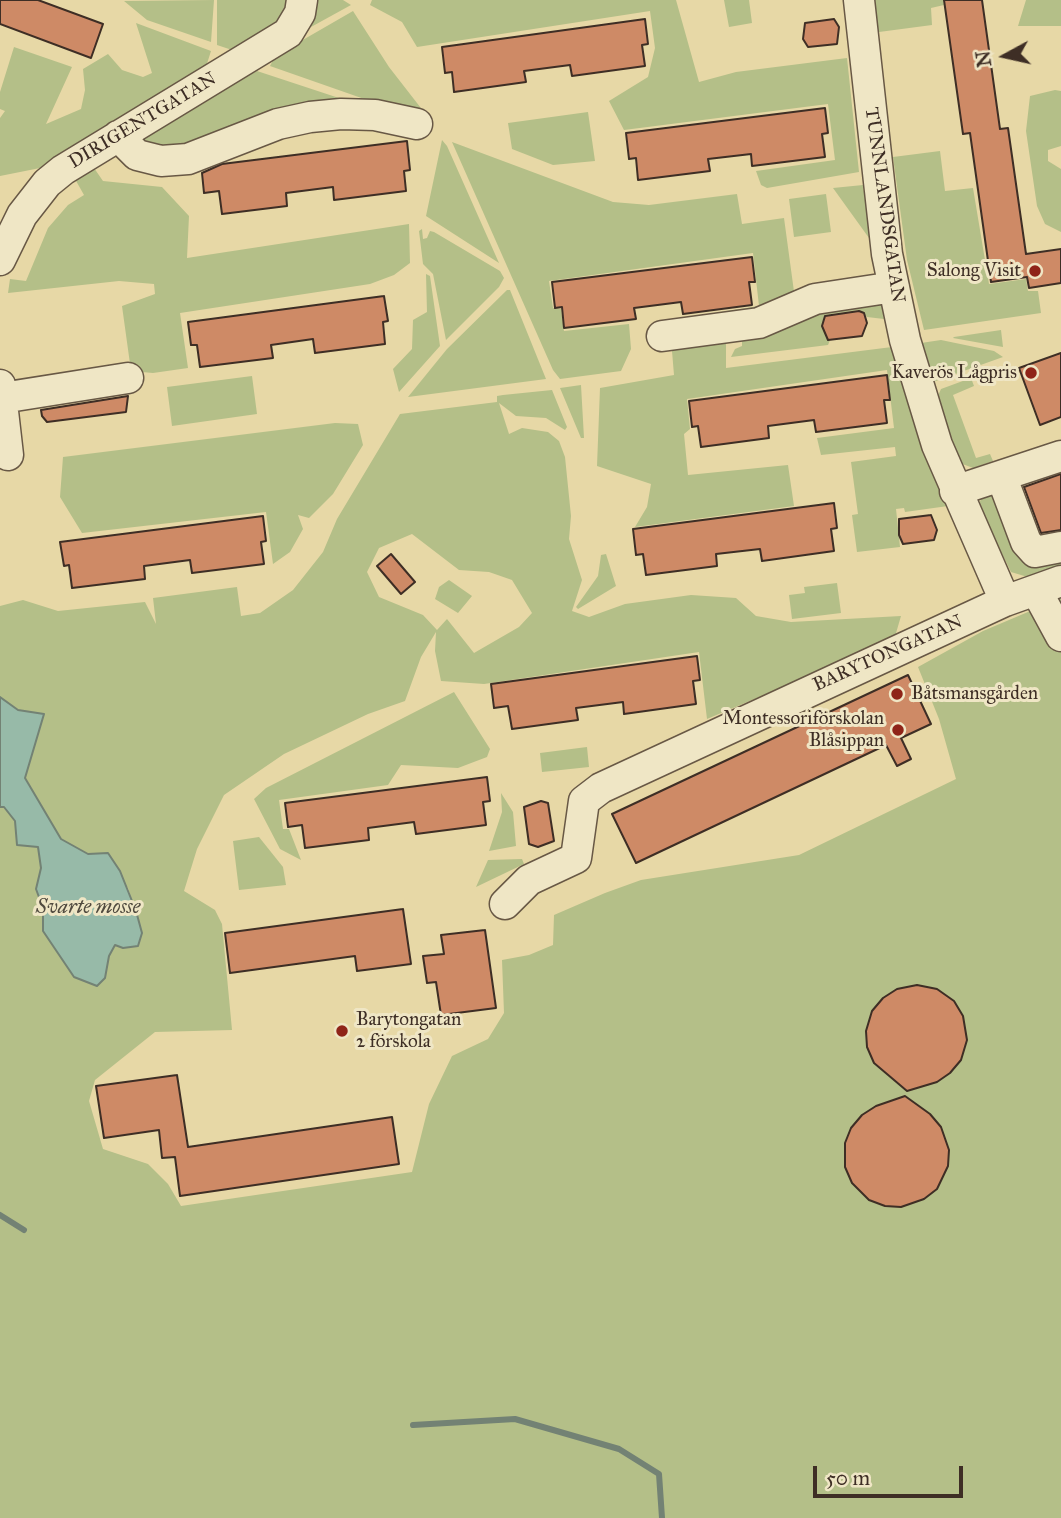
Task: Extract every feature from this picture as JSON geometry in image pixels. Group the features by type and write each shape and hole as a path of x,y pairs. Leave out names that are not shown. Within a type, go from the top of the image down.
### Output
{"street":[{"name":"DIRIGENTGATAN","path":"0,260 8,239 33,197 63,170 288,33 299,13 302,0"},
{"name":"TUNNLANDSGATAN","path":"859,0 887,254 894,287 921,393 955,491 1005,601"},
{"path":"118,136 138,155 161,161 188,159 278,124 310,117 375,115 417,124"},
{"path":"662,336 758,323 815,299 894,287"},
{"path":"8,455 1,392 128,378"},
{"path":"955,491 1002,478 1061,456"},
{"path":"1002,478 1026,542 1035,552 1061,547"},
{"path":"1048,585 1061,636"},
{"name":"BARYTONGATAN","path":"505,904 528,880 576,858 584,801 601,788 1005,601 1048,585"}],"green space":[{"path":"214,0 211,42 147,20 124,1"},
{"path":"217,0 291,0 285,21 238,52 217,45"},
{"path":"316,0 343,0 351,5 311,27"},
{"path":"372,0 676,0 699,82 736,72 847,58 859,172 767,188 761,185 756,171 835,160 828,104 624,130 609,101 648,77 655,48 650,11 417,47 402,22 370,5"},
{"path":"724,0 749,0 752,23 729,27"},
{"path":"875,0 943,0 944,5 931,8 932,25 879,32 876,29"},
{"path":"1026,0 1061,0 1061,26 1018,26"},
{"path":"353,11 389,67 424,112 370,101 270,66 275,56"},
{"path":"136,23 211,51 204,73 144,103 45,167 0,176 0,118 5,111 0,109 0,92 14,47 72,67 46,124 81,109 85,90 83,69 108,54 122,70 143,77 152,73"},
{"path":"257,71 348,101 179,155 132,138"},
{"path":"1061,91 1061,146 1048,150 1048,161 1061,169 1061,232 1045,224 1037,206 1026,131 1030,96"},
{"path":"588,112 595,161 553,165 512,149 508,123"},
{"path":"442,140 447,146 499,263 426,216"},
{"path":"452,142 613,202 649,205 737,194 742,224 784,218 795,299 726,335 726,368 892,347 948,506 905,512 904,508 896,509 900,547 857,552 852,515 858,514 851,462 896,456 895,447 821,455 817,438 894,428 887,370 687,399 690,429 684,434 688,475 788,465 794,506 635,527 647,507 651,484 597,466 600,388 674,375 671,339 682,318 759,306 753,253 549,281 553,308 561,309 564,331 629,324 631,349 621,371 560,379 553,370"},
{"path":"940,151 945,191 973,188 989,284 1026,279 1028,291 1038,291 1041,313 924,330 907,260 893,157"},
{"path":"94,168 103,181 162,187 189,216 187,258 409,224 410,263 394,275 370,284 180,313 188,368 153,373 131,371 122,306 155,294 154,284 119,281 8,293 10,279 26,281 48,228 68,205 84,195 75,179"},
{"path":"863,185 870,236 869,238 833,188"},
{"path":"826,194 831,232 794,237 789,199"},
{"path":"422,229 423,239 427,238 430,231 434,232 500,271 504,278 499,287 446,340 433,274 423,264 419,231"},
{"path":"426,274 430,276 440,346 399,392 393,369 412,349 413,320 427,312"},
{"path":"510,290 546,379 408,397 447,349"},
{"path":"881,303 884,319 867,317 859,310 825,315 822,327 830,340 828,345 731,357 735,349 742,346 742,332 806,306"},
{"path":"1001,330 1003,347 953,338 954,337"},
{"path":"941,340 994,351 1003,357 933,382 921,343"},
{"path":"252,376 257,414 172,426 167,387"},
{"path":"971,378 974,386 953,395 976,458 990,454 993,461 973,468 960,463 937,398 941,389"},
{"path":"581,385 584,438 581,438 560,388"},
{"path":"552,390 567,427 565,430 546,418 516,416 499,403 509,434 522,428 548,432 559,441 565,457 571,516 569,539 582,580 572,611 589,617 625,604 691,595 736,598 756,616 791,622 901,616 894,640 707,719 699,652 484,684 441,681 435,651 436,632 421,657 405,701 368,714 284,754 224,795 197,849 184,891 215,910 222,924 232,1030 155,1032 95,1080 89,1101 103,1149 148,1164 168,1184 181,1206 412,1172 429,1104 452,1056 488,1039 504,1013 502,960 529,955 553,945 554,915 605,893 641,880 799,855 956,779 939,719 918,667 983,631 1061,598 1061,1518 0,1518 0,807 4,807 38,847 41,868 36,889 43,908 43,931 58,951 109,956 115,945 123,948 138,946 142,933 128,888 88,854 61,839 25,777 44,714 18,710 0,697 0,606 23,600 58,611 145,602 156,624 153,598 237,587 241,616 260,613 293,590 323,552 337,519 400,414 497,402 497,396","holes":["412,534 459,570 489,572 512,580 532,613 519,627 474,653 447,619 437,630 423,615 379,597 367,572 379,548"]},
{"path":"335,423 358,424 363,445 333,494 309,518 298,515 303,529 290,552 273,564 266,512 82,533 60,497 63,457"},
{"path":"988,495 1061,560 1061,567 1031,578 1011,572 978,505 982,498"},
{"path":"606,554 616,586 578,609 576,607 598,576 601,555"},
{"path":"449,580 472,596 458,613 435,599 439,587"},
{"path":"837,583 841,613 792,619 789,595 805,593 804,587"},
{"path":"454,692 490,749 487,757 458,768 401,765 388,785 279,800 283,829 289,829 301,860 280,849 254,799 266,788"},
{"path":"587,747 589,767 542,772 540,753"},
{"path":"501,793 513,812 516,846 489,851 502,812"},
{"path":"259,837 283,867 286,885 239,890 233,841"},
{"path":"522,859 524,864 476,887 488,860"}],"water":[{"name":"Svarte mosse","path":"0,697 18,710 44,714 25,778 61,839 88,854 108,853 120,871 136,911 142,933 138,946 123,948 115,945 109,956 105,978 97,986 74,977 43,931 43,908 36,889 41,868 38,847 17,845 15,821 4,807 0,807"}],"building":[{"path":"0,0 38,0 103,24 91,58 0,24"},
{"path":"944,0 982,0 1000,129 1008,128 1026,254 1061,249 1061,283 1029,288 1027,277 991,282 970,133 963,134"},
{"path":"645,19 648,44 642,45 645,66 572,76 570,65 524,71 526,82 454,92 452,72 445,73 442,47"},
{"path":"834,19 839,27 837,44 808,47 803,39 805,23"},
{"path":"825,108 828,133 822,134 825,157 752,166 751,154 708,159 710,171 638,180 636,158 629,159 626,133"},
{"path":"407,141 410,170 404,171 406,191 334,200 333,187 286,193 287,206 222,214 219,191 204,193 202,173 222,164"},
{"path":"752,257 755,282 749,282 752,305 683,314 681,302 634,308 636,319 564,328 562,307 555,308 552,282"},
{"path":"384,296 388,321 383,322 385,344 315,353 313,339 271,345 273,358 200,367 197,345 191,345 188,322"},
{"path":"859,311 864,313 867,323 862,336 828,340 822,326 825,316"},
{"path":"1061,353 1061,417 1040,425 1019,368"},
{"path":"887,375 890,400 884,400 887,423 816,432 814,420 768,426 769,438 701,447 698,426 692,427 689,401"},
{"path":"128,396 126,412 47,422 42,416 41,410"},
{"path":"1061,474 1061,530 1041,533 1024,487"},
{"path":"834,503 837,528 831,529 834,551 762,561 760,549 716,554 717,566 646,575 643,554 636,555 633,529"},
{"path":"931,515 937,530 934,540 903,544 899,535 899,519"},
{"path":"263,516 266,541 261,542 264,564 192,573 190,560 144,566 145,579 72,588 69,565 64,566 60,542"},
{"path":"391,554 415,582 401,594 377,566"},
{"path":"697,656 700,680 693,681 696,704 624,714 623,702 576,708 578,720 512,729 508,706 494,708 491,684"},
{"path":"908,675 931,724 901,738 911,759 897,766 886,745 636,863 612,814"},
{"path":"487,777 490,801 483,802 486,825 416,834 414,822 368,828 369,840 305,848 302,825 288,827 285,803"},
{"path":"541,801 548,803 554,841 538,847 529,844 524,807"},
{"path":"403,909 411,964 357,971 355,956 230,973 225,933"},
{"path":"485,930 496,1008 441,1015 436,982 427,983 423,956 444,954 441,935"},
{"path":"917,985 937,989 954,1001 963,1016 967,1040 961,1060 950,1073 937,1082 907,1091 874,1063 867,1047 866,1031 872,1011 883,998 897,989"},
{"path":"177,1075 188,1147 392,1117 399,1164 180,1196 175,1157 162,1158 159,1130 104,1138 96,1086"},
{"path":"905,1096 930,1114 941,1127 949,1150 948,1166 937,1189 924,1199 901,1207 885,1206 869,1200 852,1183 845,1167 845,1143 851,1128 862,1115 876,1106"}],"waterway":[{"path":"0,1215 24,1230"},
{"path":"413,1425 515,1419 619,1449 659,1474 662,1518"}],"place":[{"name":"Salong Visit","path":"1035,271"},
{"name":"Kaverös Lågpris","path":"1031,373"},
{"name":"Båtsmansgården","path":"897,694"},
{"name":"Montessoriförskolan Blåsippan","path":"898,730"},
{"name":"Barytongatan 2 förskola","path":"342,1031"}]}
